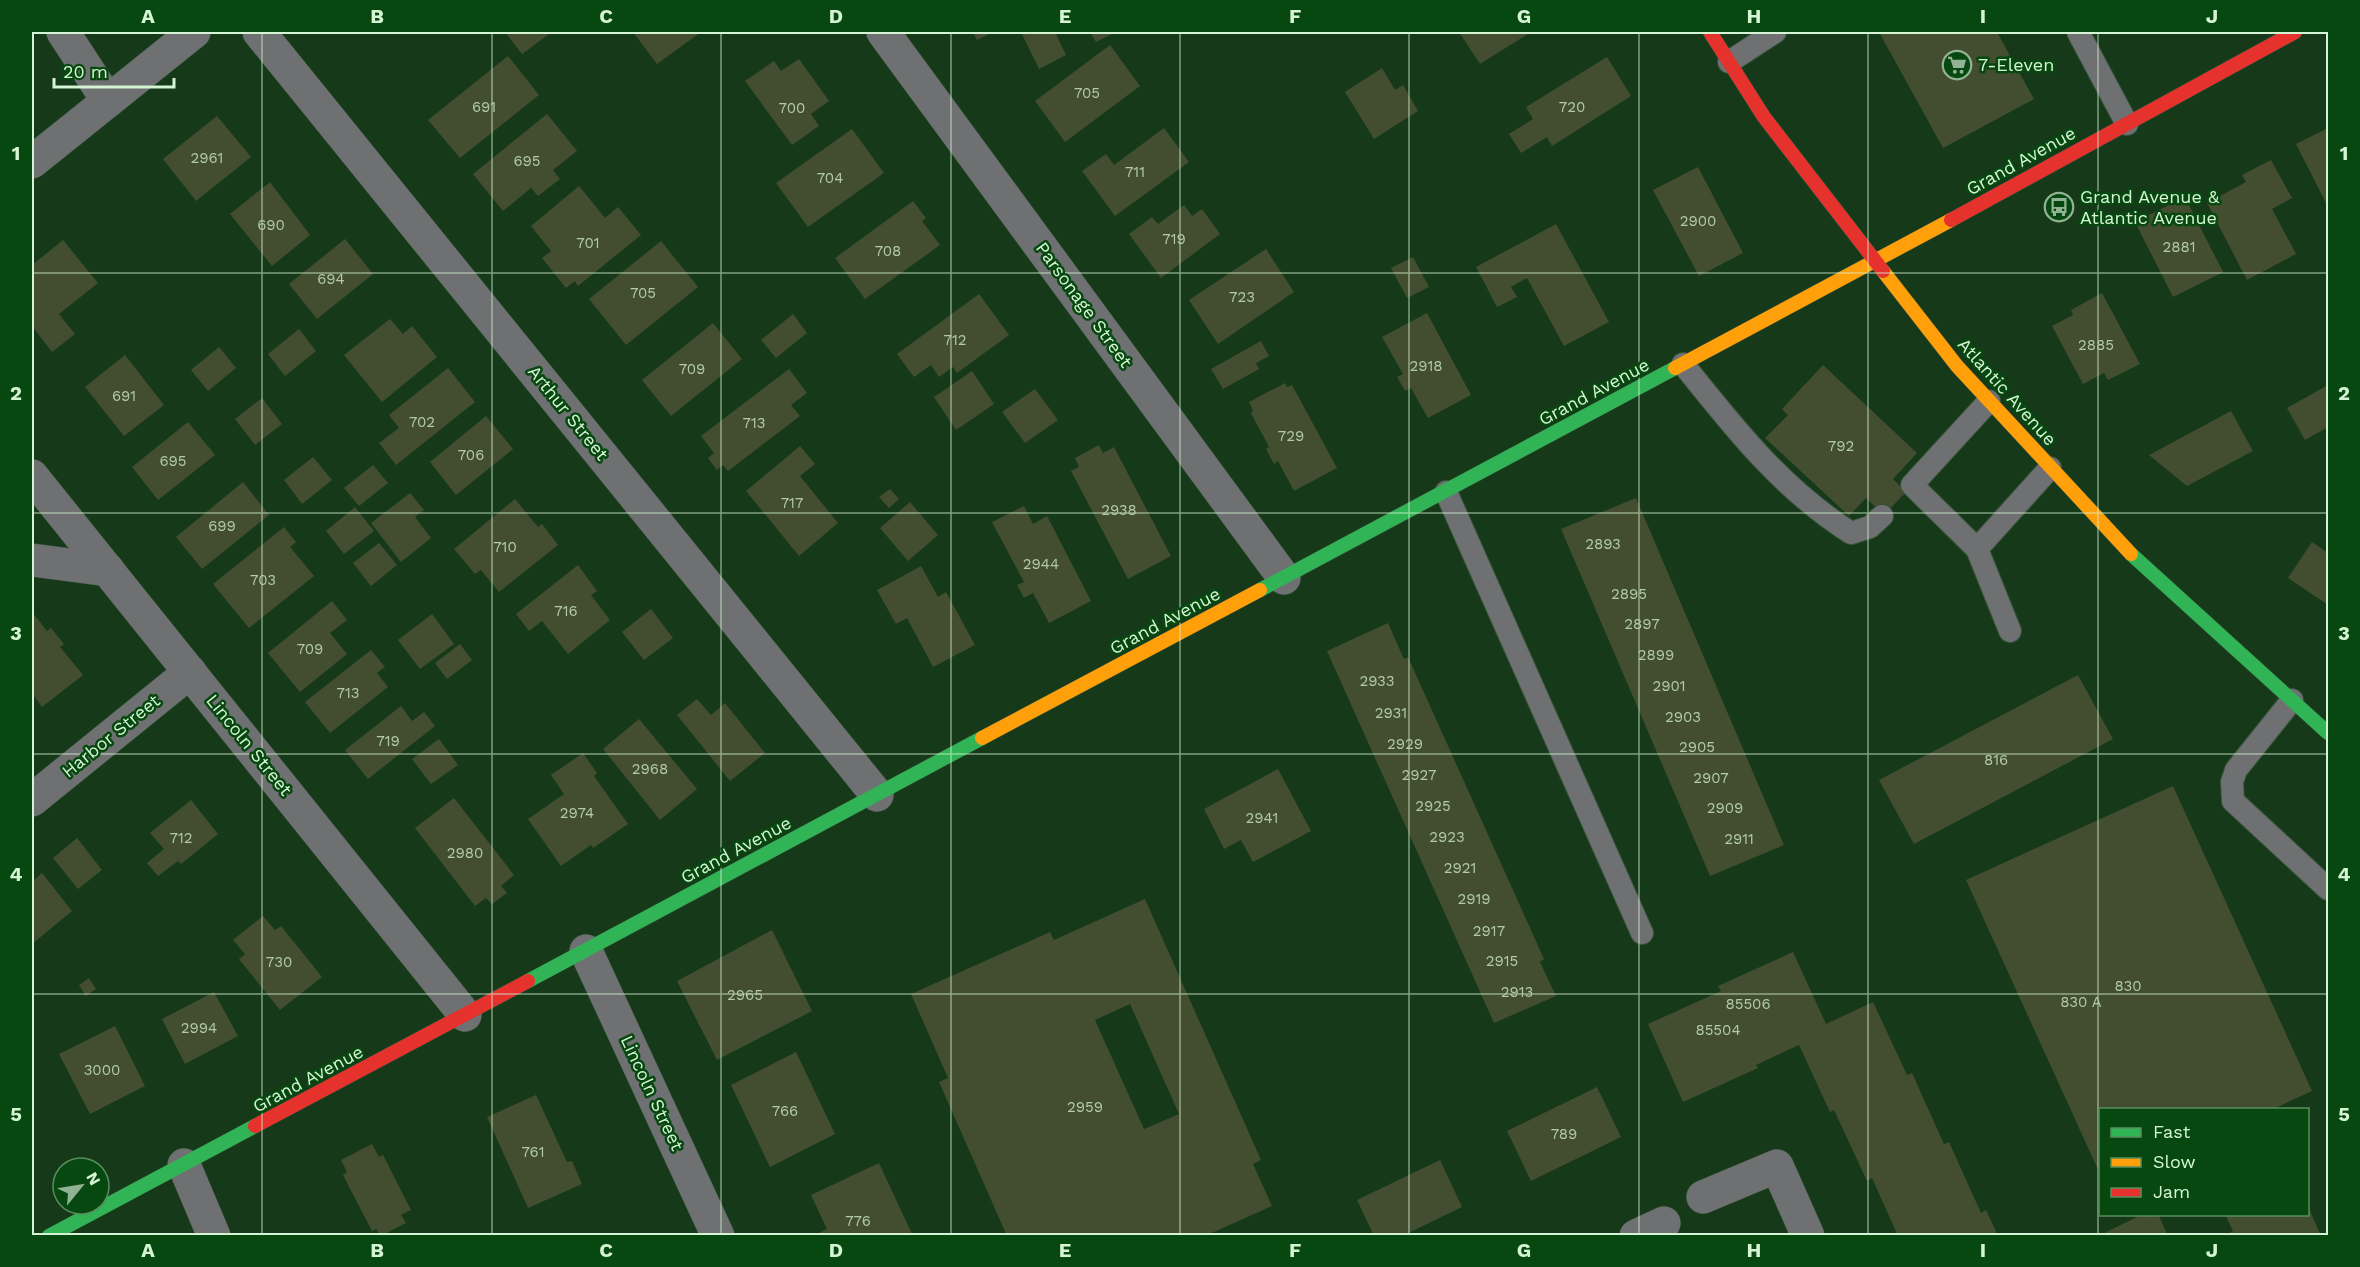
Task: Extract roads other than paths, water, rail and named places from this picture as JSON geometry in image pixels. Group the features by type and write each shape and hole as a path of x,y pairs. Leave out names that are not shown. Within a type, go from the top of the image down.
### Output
{"street":[{"path":"63,32 108,101"},
{"path":"32,162 194,32"},
{"name":"Arthur Street","path":"259,32 877,795"},
{"name":"Parsonage Street","path":"884,32 1284,578"},
{"name":"Atlantic Avenue","path":"1710,32 1764,117 1957,366 2114,538 2328,733"},
{"name":"Grand Avenue","path":"49,1236 1875,262 2292,32"},
{"name":"Lincoln Street","path":"32,476 465,1015"},
{"path":"32,560 108,570"},
{"name":"Harbor Street","path":"32,800 190,672"},
{"name":"Lincoln Street","path":"586,951 718,1236"},
{"path":"184,1166 214,1236"},
{"path":"1703,1197 1777,1166 1808,1236"}],"lane":[{"path":"1729,62 1775,32"},
{"path":"2078,32 2127,124"},
{"path":"1683,364 1742,438 1814,510 1851,533 1870,527 1882,516"},
{"path":"1989,401 1912,485 1977,549 2010,631"},
{"path":"1977,549 2050,468"},
{"path":"1446,492 1642,933"},
{"path":"2292,700 2236,770 2232,782 2234,801 2328,889"}],"place":[{"name":"7-Eleven","path":"1957,65"},
{"name":"Grand Avenue & Atlantic Avenue","path":"2059,207"}]}
